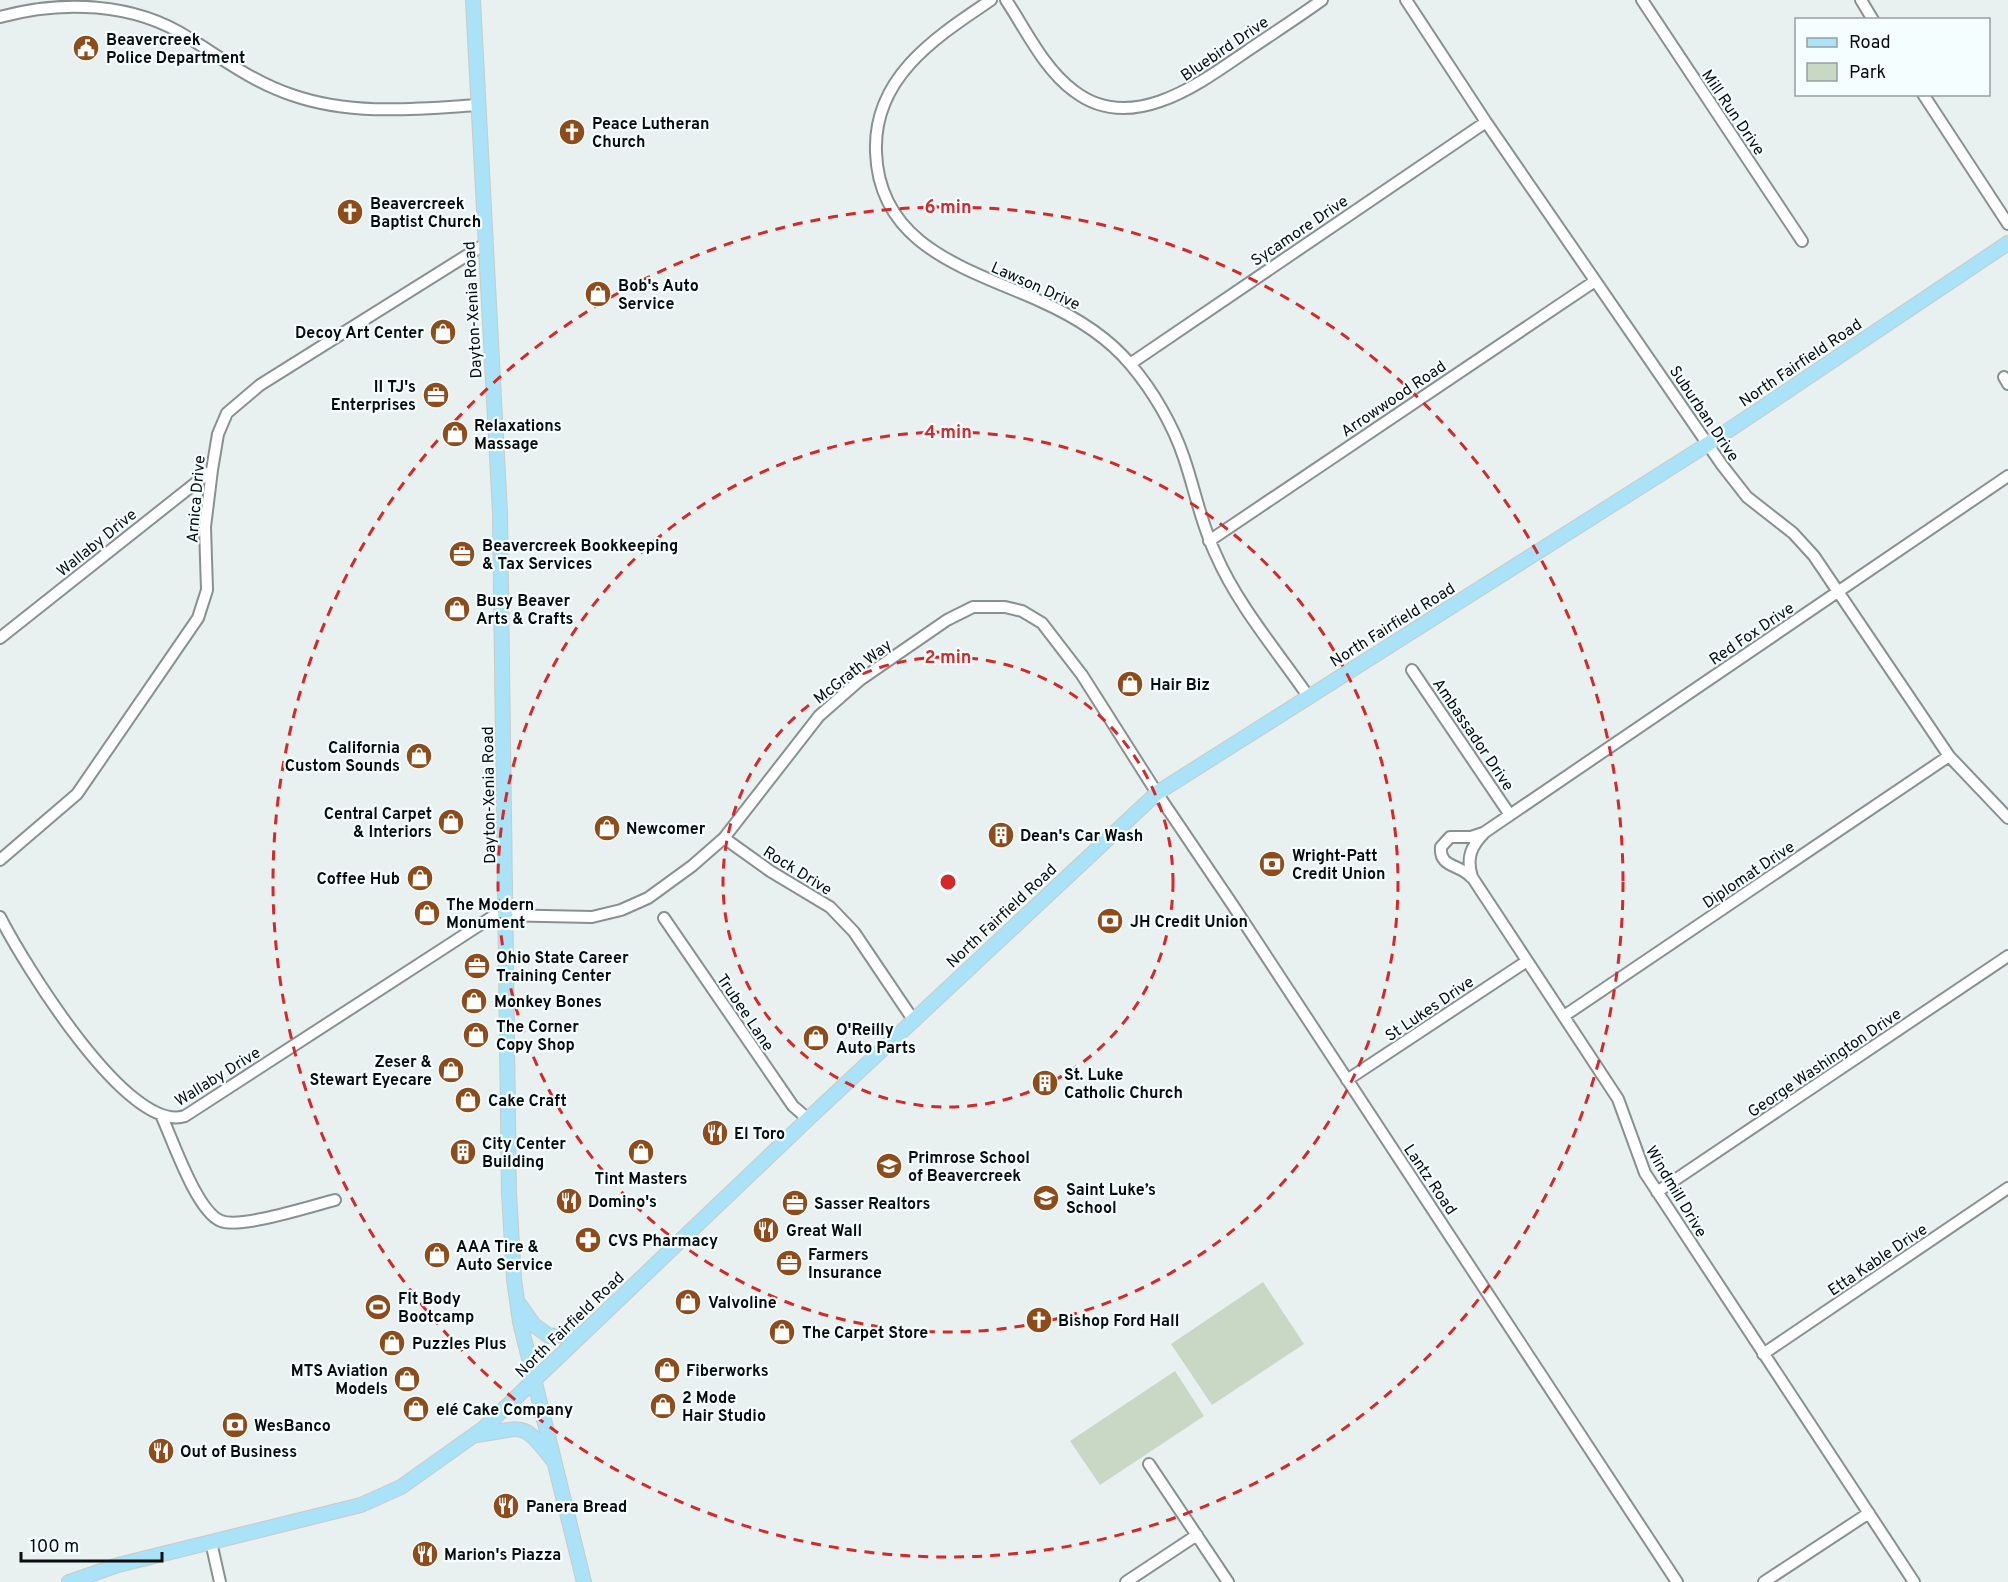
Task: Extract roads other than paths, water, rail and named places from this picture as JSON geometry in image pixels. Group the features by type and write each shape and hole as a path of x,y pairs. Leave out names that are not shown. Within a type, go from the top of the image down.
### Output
{"main road":[{"name":"Dayton-Xenia Road","path":"473,0 502,596 509,1193 517,1301 584,1582"},
{"name":"North Fairfield Road","path":"69,1582 118,1565 361,1505 401,1487 475,1435 535,1380 808,1119 1157,794 1708,444 2008,243"},
{"path":"517,1301 534,1325 549,1336 583,1334"},
{"path":"475,1435 519,1428 529,1431 554,1462"}],"street":[{"name":"Lawson Drive","path":"991,0 942,32 898,75 883,109 875,144 877,166 884,193 902,223 929,249 966,270 1041,301 1078,320 1108,342 1130,364 1152,394 1177,440 1209,541 1225,574 1308,696"},
{"name":"Bluebird Drive","path":"1006,0 1064,83 1090,100 1126,107 1140,106 1183,93 1322,0"},
{"name":"Suburban Drive","path":"1406,0 1486,122 1708,444 1747,496 1801,540 1839,592 1949,756 2008,818"},
{"name":"Mill Run Drive","path":"1642,0 1802,241"},
{"path":"1861,0 1873,18"},
{"path":"0,17 54,5 105,6 159,21 259,82 312,101 366,110 478,105"},
{"path":"1924,96 2008,224"},
{"name":"Sycamore Drive","path":"1130,364 1170,334 1486,122"},
{"name":"Arnica Drive","path":"0,860 77,794 198,618 207,590 205,527 212,470 223,419 235,404 363,318 485,244"},
{"name":"Arrowwood Road","path":"1209,541 1595,281"},
{"name":"Wallaby Drive","path":"0,638 212,470"},
{"name":"Red Fox Drive","path":"1510,815 2008,476"},
{"name":"McGrath Way","path":"506,915 592,917 621,910 648,898 692,866 724,838 819,716 860,680 947,620 973,607 1005,607 1022,610 1042,623 1082,675 1157,794"},
{"name":"Ambassador Drive","path":"1412,670 1510,815"},
{"name":"Diplomat Drive","path":"1564,1016 1949,756"},
{"name":"Lantz Road","path":"1157,794 1677,1582"},
{"path":"1472,877 1469,855 1475,843 1485,832 1510,815"},
{"path":"1472,877 1463,869 1444,862 1440,855 1441,847 1450,837 1471,837 1485,832"},
{"name":"Rock Drive","path":"724,838 770,871 830,907 854,932 914,1021"},
{"name":"Windmill Drive","path":"1472,877 1618,1099 1637,1158 1657,1192 1914,1582"},
{"name":"Wallaby Drive","path":"0,917 40,983 90,1054 125,1092 162,1117 176,1119 185,1116 428,956 495,915 506,915"},
{"name":"Trubee Lane","path":"664,918 793,1106 808,1119"},
{"name":"George Washington Drive","path":"1657,1192 2008,956"},
{"name":"St Lukes Drive","path":"1347,1080 1527,961"},
{"path":"162,1117 200,1199 208,1213 219,1220 238,1223 335,1200"},
{"name":"Etta Kable Drive","path":"1763,1354 2008,1188"},
{"path":"1149,1464 1228,1582"},
{"path":"1764,1582 1869,1513"},
{"path":"1126,1582 1197,1535"},
{"path":"211,1542 220,1582"}],"place":[{"name":"Beavercreek Police Department","path":"86,48"},
{"name":"Peace Lutheran Church","path":"572,132"},
{"name":"Beavercreek Baptist Church","path":"350,212"},
{"name":"Bob's Auto Service","path":"598,294"},
{"name":"Decoy Art Center","path":"443,332"},
{"name":"II TJ's Enterprises","path":"436,395"},
{"name":"Relaxations Massage","path":"455,434"},
{"name":"Beavercreek Bookkeeping & Tax Services","path":"462,554"},
{"name":"Busy Beaver Arts & Crafts","path":"457,609"},
{"name":"Hair Biz","path":"1130,684"},
{"name":"California Custom Sounds","path":"419,756"},
{"name":"Central Carpet & Interiors","path":"451,822"},
{"name":"Newcomer","path":"607,828"},
{"name":"Dean's Car Wash","path":"1001,835"},
{"name":"Wright-Patt Credit Union","path":"1272,864"},
{"name":"Coffee Hub","path":"420,878"},
{"name":"The Modern Monument","path":"427,913"},
{"name":"JH Credit Union","path":"1110,921"},
{"name":"Ohio State Career Training Center","path":"477,966"},
{"name":"Monkey Bones","path":"474,1001"},
{"name":"The Corner Copy Shop","path":"476,1035"},
{"name":"O'Reilly Auto Parts","path":"816,1038"},
{"name":"Zeser & Stewart Eyecare","path":"451,1070"},
{"name":"St. Luke Catholic Church","path":"1045,1083"},
{"name":"Cake Craft","path":"468,1100"},
{"name":"El Toro","path":"715,1133"},
{"name":"City Center Building","path":"463,1152"},
{"name":"Tint Masters","path":"641,1152"},
{"name":"Primrose School of Beavercreek","path":"889,1166"},
{"name":"Saint Luke’s School","path":"1046,1198"},
{"name":"Domino's","path":"569,1201"},
{"name":"Sasser Realtors","path":"795,1203"},
{"name":"Great Wall","path":"766,1230"},
{"name":"CVS Pharmacy","path":"588,1240"},
{"name":"AAA Tire & Auto Service","path":"437,1255"},
{"name":"Farmers Insurance","path":"789,1263"},
{"name":"Valvoline","path":"688,1302"},
{"name":"FIt Body Bootcamp","path":"378,1307"},
{"name":"Bishop Ford Hall","path":"1039,1320"},
{"name":"The Carpet Store","path":"782,1332"},
{"name":"Puzzles Plus","path":"392,1343"},
{"name":"Fiberworks","path":"667,1370"},
{"name":"MTS Aviation Models","path":"407,1379"},
{"name":"2 Mode Hair Studio","path":"663,1406"},
{"name":"elé Cake Company","path":"416,1409"},
{"name":"WesBanco","path":"235,1425"},
{"name":"Out of Business","path":"161,1451"},
{"name":"Panera Bread","path":"506,1506"},
{"name":"Marion's Piazza","path":"425,1554"}]}
